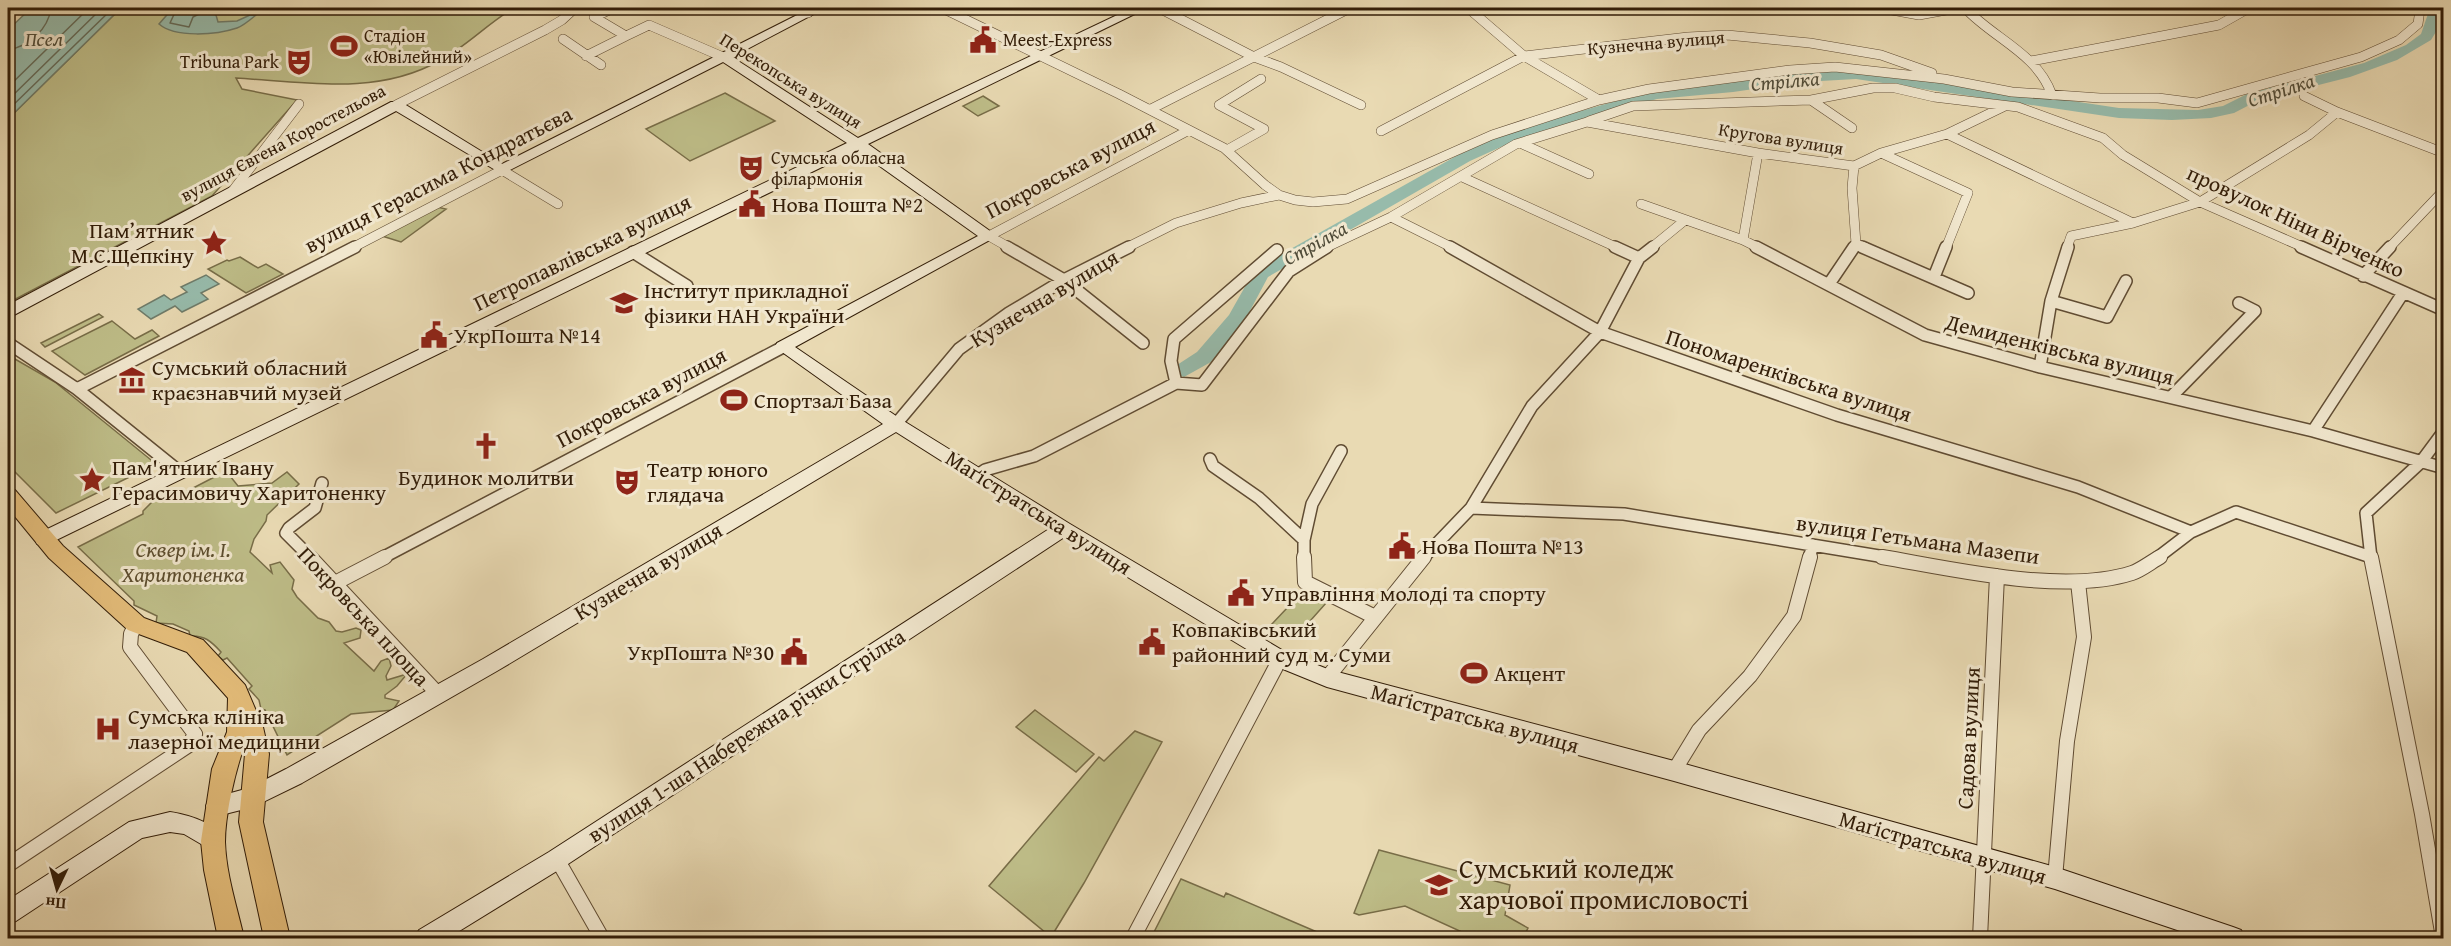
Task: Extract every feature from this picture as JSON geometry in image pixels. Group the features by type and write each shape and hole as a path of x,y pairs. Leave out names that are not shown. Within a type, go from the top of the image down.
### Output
{"main road":[{"path":"8,495 44,539 136,624 195,646 237,692 252,727 256,754 251,822 277,939"},
{"path":"231,939 216,870 213,841 224,769 238,732 237,692"}],"street":[{"name":"вулиця Євгена Коростельова","path":"8,311 396,105 545,30 562,20 575,8"},
{"path":"796,8 813,10"},
{"path":"942,8 1151,109 1227,150 1279,195 1303,201 1347,199 1492,135 1599,100 1691,83 1790,70 1835,67 1944,79 2012,92 2100,98 2158,98 2197,103 2361,57 2399,40 2418,24 2420,9 2418,8"},
{"name":"Петропавлівська вулиця","path":"44,539 1141,8"},
{"path":"1158,8 1254,57 1281,67 1361,105"},
{"path":"1151,109 1350,8"},
{"path":"1468,8 1524,56 1599,100"},
{"path":"1881,8 1900,15 1933,15 1957,8"},
{"path":"1965,8 2031,61 2049,83 2052,95"},
{"path":"2031,61 2219,26 2249,8"},
{"path":"611,9 594,17 626,36"},
{"name":"вулиця Герасима Кондратьєва","path":"77,389 813,10"},
{"name":"Перекопська вулиця","path":"626,36 650,25 723,57 858,144 989,236 1064,280 1143,343"},
{"name":"Кузнечна вулиця","path":"1381,131 1524,56 1688,37 1727,35 1810,43 1881,54 1944,79"},
{"path":"586,56 626,36"},
{"path":"563,39 601,65"},
{"path":"1227,150 1264,129 1219,105 1281,67"},
{"name":"Кругова вулиця","path":"1176,383 1202,385 1289,271 1330,245 1391,217 1520,143 1633,106 1652,104 1810,100 1873,88 1894,88 1934,97 2005,106"},
{"path":"2304,96 2337,112 2444,153"},
{"path":"1810,100 1852,128"},
{"path":"231,193 299,105"},
{"path":"396,105 558,204"},
{"name":"Кругова вулиця","path":"1587,122 1758,153 1854,166 1881,153 1947,134 2005,106"},
{"name":"провулок Ніни Вірченко","path":"2005,106 2018,107 2103,138 2123,154 2200,202 2444,310"},
{"path":"2040,366 2051,301 2071,236 2133,223 2200,202 2309,135 2337,112"},
{"name":"Покровська вулиця","path":"335,583 1189,130"},
{"path":"1947,134 2133,223"},
{"path":"1520,143 1589,174"},
{"path":"1743,240 1758,153"},
{"path":"1881,153 1968,193 1934,277"},
{"path":"1829,284 1856,244 1852,188 1854,166"},
{"path":"1462,177 1639,258"},
{"path":"2363,276 2444,190"},
{"name":"Кузнечна вулиця","path":"217,806 253,797 294,776 438,694 896,424 959,349 1009,313 1064,280 1176,223 1230,206 1279,195"},
{"name":"Демиденківська вулиця","path":"1641,204 1743,240 1925,335 2040,366 2313,431 2444,468"},
{"name":"Пономаренківська вулиця","path":"1391,217 1462,254 1600,332 1837,415 2078,488 2191,531"},
{"path":"1327,678 1413,570 1471,508 1532,406 1600,332 1639,258 1684,221"},
{"path":"1856,244 1968,293"},
{"path":"979,474 985,470 1034,456 1176,383 1171,370 1170,351 1174,339 1277,250"},
{"path":"633,252 687,286"},
{"path":"2051,301 2107,317 2126,281"},
{"path":"2313,431 2403,293"},
{"path":"2171,397 2255,311 2239,303"},
{"path":"8,343 77,389 180,472"},
{"name":"Маґістратська вулиця","path":"783,347 896,424 979,474 1063,529 1280,659 1327,678 1674,771 2055,878 2233,939"},
{"path":"2443,939 2420,802 2371,557 2366,513 2421,462 2444,431"},
{"path":"1341,451 1312,504 1304,540 1305,582 1374,617"},
{"path":"1210,459 1213,466 1259,498 1304,540"},
{"name":"Покровська площа","path":"322,483 315,508 285,533 335,583 438,694"},
{"name":"вулиця Гетьмана Мазепи","path":"1471,508 1624,514 1997,576 2078,582 2133,573 2166,553 2191,531 2236,512 2371,557"},
{"name":"вулиця 1-ша Набережна річки Стрілка","path":"428,939 557,858 1063,529"},
{"path":"1674,771 1699,730 1750,676 1794,616 1813,545"},
{"name":"Садова вулиця","path":"1980,939 1997,576"},
{"path":"2055,878 2067,741 2084,637 2078,582"},
{"path":"8,865 189,745 195,734 130,647 131,634 136,624"},
{"path":"1133,939 1280,659"},
{"path":"8,913 137,829 170,822 189,825 213,841"},
{"path":"557,858 602,939"}],"green space":[{"path":"121,8 514,8 439,61 415,72 391,79 365,83 314,84 236,78 242,89 297,100 212,196 8,303 8,119"},
{"path":"725,93 775,121 690,161 646,129"},
{"path":"983,96 999,106 978,116 963,106"},
{"path":"437,207 446,209 401,242 382,236"},
{"path":"240,257 258,268 266,264 283,274 246,293 208,269"},
{"path":"99,314 103,317 45,347 41,343"},
{"path":"112,321 135,339 152,330 159,336 85,375 52,351"},
{"path":"8,355 55,382 156,464 56,513 8,465"},
{"name":"Сквер ім. І. Харитоненка","path":"226,471 238,486 272,483 287,472 299,484 267,515 250,552 272,573 270,565 280,562 294,580 292,589 297,597 318,618 329,622 336,631 342,632 356,628 361,630 360,638 344,643 374,671 381,661 389,658 391,666 386,676 387,680 407,674 385,695 385,698 399,701 393,710 351,714 287,755 265,710 261,709 259,700 249,689 252,686 227,658 223,660 218,656 221,652 217,648 207,640 190,636 189,631 173,624 156,623 157,616 134,605 134,601 78,547 143,514 143,511 154,500 168,498 168,501"},
{"path":"1305,589 1327,602 1294,639 1271,625"},
{"path":"1035,710 1094,754 1076,772 1016,727"},
{"path":"1135,731 1162,742 1084,883 1051,937 989,886 1099,757 1104,761"},
{"path":"1379,850 1510,885 1505,915 1528,928 1523,938 1475,938 1405,906 1359,915 1354,913"},
{"path":"1181,879 1224,897 1226,893 1331,938 1151,938"}],"water":[{"name":"Псел","path":"31,8 121,8 8,119 8,30"},
{"path":"173,8 203,8 216,15 218,22 237,21 250,15 256,15 237,28 196,34 175,32 159,24"},
{"path":"206,275 219,284 201,293 208,299 182,312 175,306 151,319 138,309 164,295 171,300 187,292 181,287"}],"waterway":[{"name":"Стрілка","path":"1184,370 1204,357 1237,318 1261,273 1464,158 1517,134 1656,94 1733,87 1803,77 1856,74 2119,113 2145,115 2211,113 2228,110 2253,97 2369,66 2392,57 2411,48 2426,37 2437,8"}],"place":[{"name":"Meest-Express","path":"983,40"},
{"name":"Стадіон «Ювілейний»","path":"344,46"},
{"name":"Tribuna Park","path":"299,62"},
{"name":"Сумська обласна філармонія","path":"751,168"},
{"name":"Нова Пошта №2","path":"752,204"},
{"name":"Пам’ятник М.С.Щепкіну","path":"214,243"},
{"name":"Інститут прикладної фізики НАН України","path":"624,303"},
{"name":"УкрПошта №14","path":"434,335"},
{"name":"Сумський обласний краєзнавчий музей","path":"132,380"},
{"name":"Спортзал База","path":"734,400"},
{"name":"Будинок молитви","path":"486,446"},
{"name":"Пам'ятник Івану Герасимовичу Харитоненку","path":"92,480"},
{"name":"Театр юного глядача","path":"627,482"},
{"name":"Нова Пошта №13","path":"1402,546"},
{"name":"Управління молоді та спорту","path":"1241,593"},
{"name":"Ковпаківський районний суд м. Суми","path":"1152,642"},
{"name":"УкрПошта №30","path":"794,652"},
{"name":"Акцент","path":"1474,673"},
{"name":"Сумська клініка лазерної медицини","path":"108,729"},
{"name":"Сумський коледж харчової промисловості","path":"1439,885"}]}
